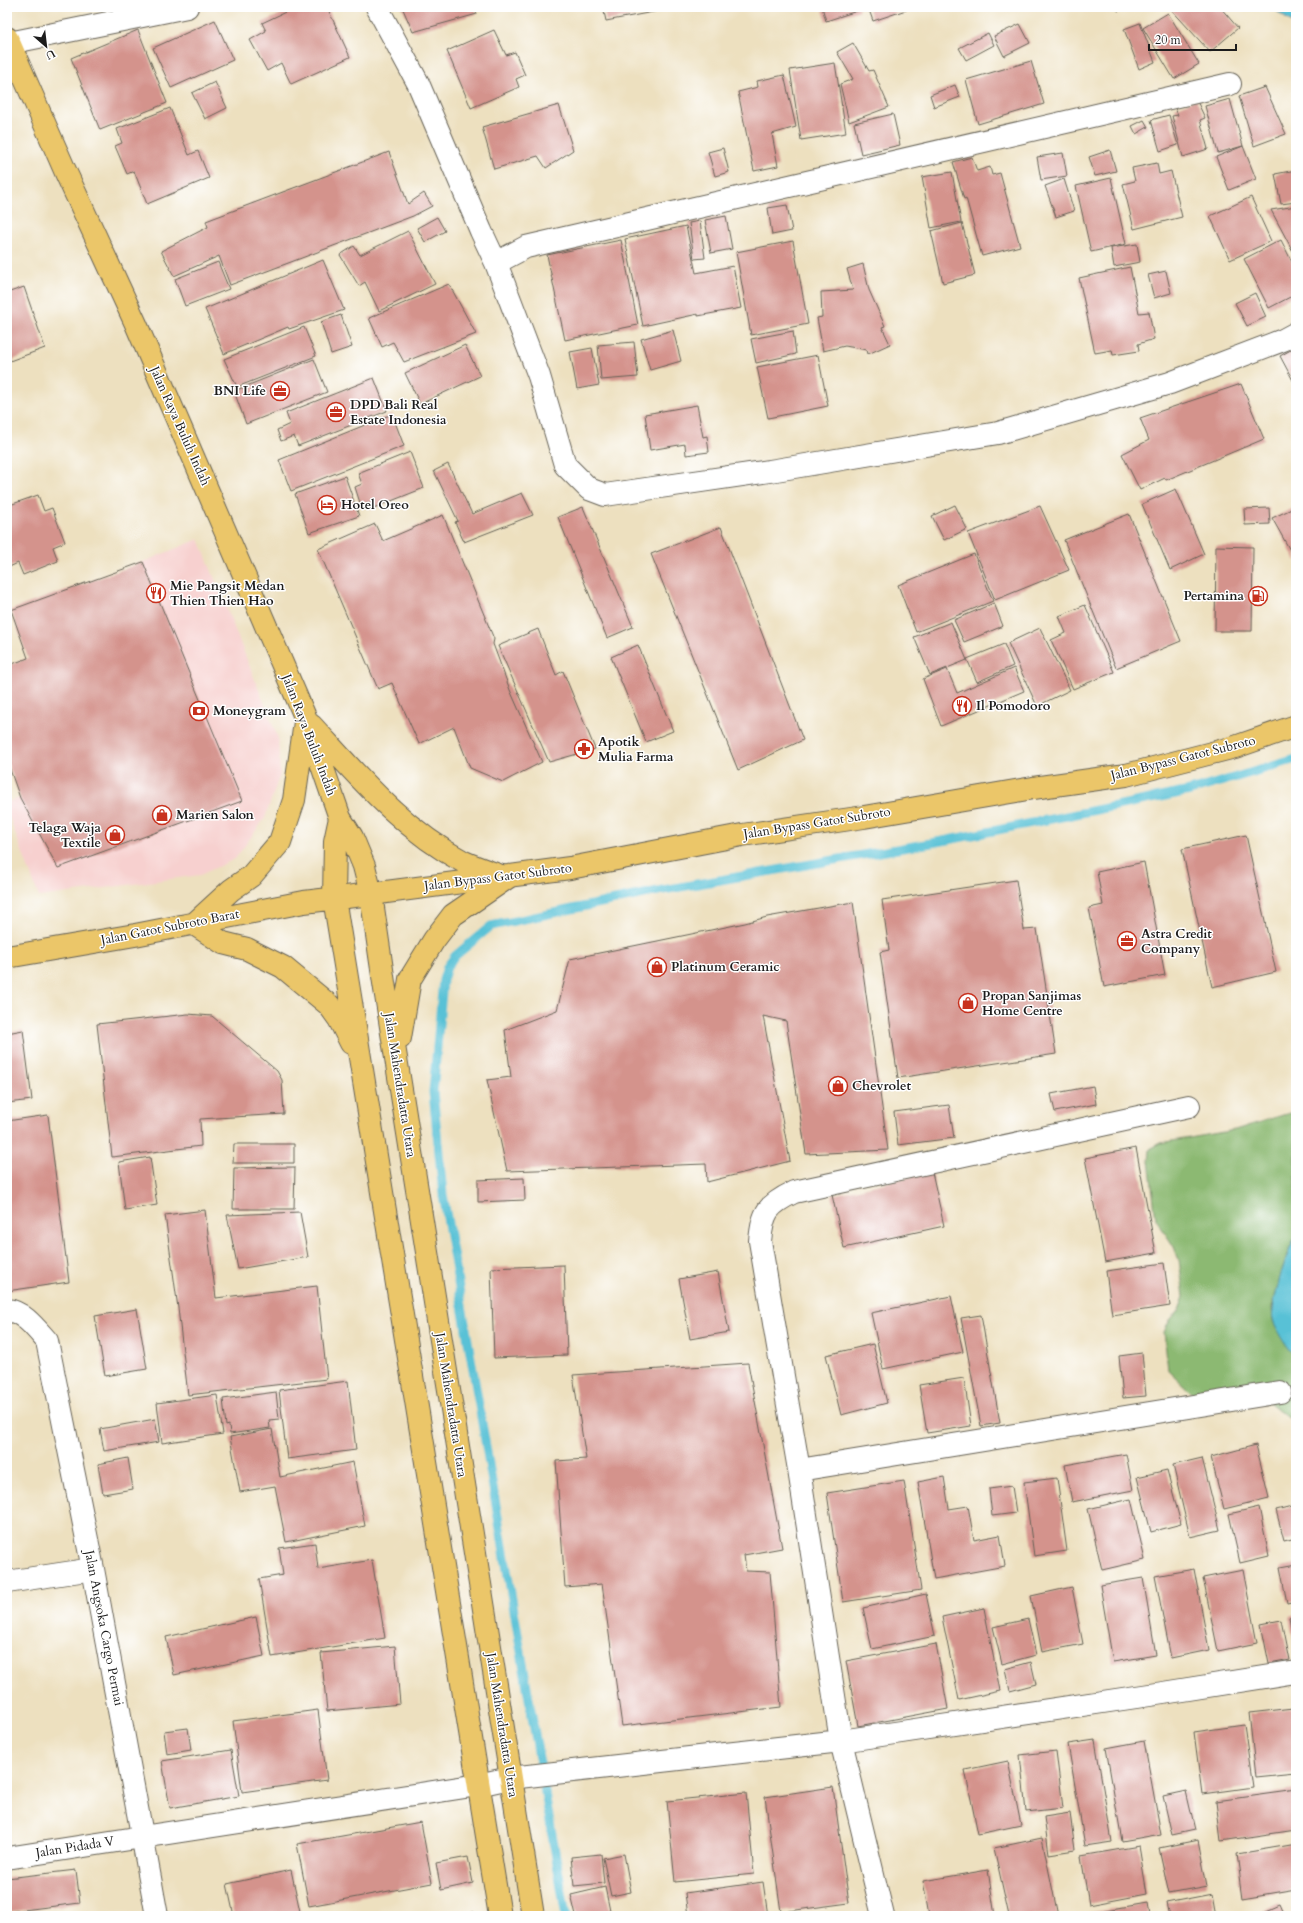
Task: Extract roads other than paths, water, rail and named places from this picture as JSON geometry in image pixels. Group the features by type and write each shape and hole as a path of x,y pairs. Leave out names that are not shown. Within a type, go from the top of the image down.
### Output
{"main road":[{"name":"Jalan Raya Buluh Indah","path":"8,40 67,175 139,332 251,589 306,719 340,818 352,837 371,894"},
{"path":"306,719 375,795 399,818 464,862 507,878"},
{"path":"306,719 294,800 280,842 251,876 231,890 194,924 223,943 247,949 267,958 283,967 309,988 329,1005 339,1019 362,1066"},
{"name":"Jalan Bypass Gatot Subroto","path":"334,898 507,878 570,868 742,835 864,817 1033,788 1126,775 1235,747 1296,726"},
{"path":"340,818 335,841 334,898 500,1916"},
{"path":"397,1062 404,1008 410,979 414,972 434,940 453,915 507,878"},
{"name":"Jalan Mahendradatta Utara","path":"371,894 533,1916"},
{"name":"Jalan Gatot Subroto Barat","path":"7,957 194,924 304,902 334,898"}],"street":[{"path":"8,40 187,7"},
{"path":"377,7 418,83 496,263 539,376 565,465 589,489 605,495 776,470 998,433 1170,383 1283,340 1296,333"},
{"path":"496,263 526,247 1230,84"},
{"path":"883,1916 841,1741 799,1470 760,1241 762,1220 775,1202 794,1192 1189,1106"},
{"name":"Jalan Angsoka Cargo Permai","path":"7,1310 11,1310 30,1322 47,1341 93,1569 157,1916"},
{"path":"799,1470 1280,1392"},
{"path":"7,1582 93,1569"},
{"name":"Jalan Pidada V","path":"7,1858 478,1785 510,1778 841,1741 1155,1695 1296,1672"}],"water":[{"path":"1273,7 1296,7 1296,26 1274,9"},
{"path":"1296,1237 1296,1357 1277,1328 1273,1320 1273,1313 1280,1277 1292,1243"}],"waterway":[{"path":"566,1916 443,1194 433,1092 443,980 447,967 455,956 491,926 663,890 948,840 1190,791 1296,759"}],"place":[{"name":"BNI Life","path":"280,391"},
{"name":"DPD Bali Real Estate Indonesia","path":"336,412"},
{"name":"Hotel Oreo","path":"327,505"},
{"name":"Mie Pangsit Medan Thien Thien Hao","path":"156,593"},
{"name":"Pertamina","path":"1258,596"},
{"name":"Il Pomodoro","path":"962,706"},
{"name":"Moneygram","path":"199,711"},
{"name":"Apotik Mulia Farma","path":"584,749"},
{"name":"Marien Salon","path":"162,815"},
{"name":"Telaga Waja Textile","path":"115,835"},
{"name":"Astra Credit Company","path":"1127,941"},
{"name":"Platinum Ceramic","path":"657,967"},
{"name":"Propan Sanjimas Home Centre","path":"968,1003"},
{"name":"Chevrolet","path":"838,1086"}]}
